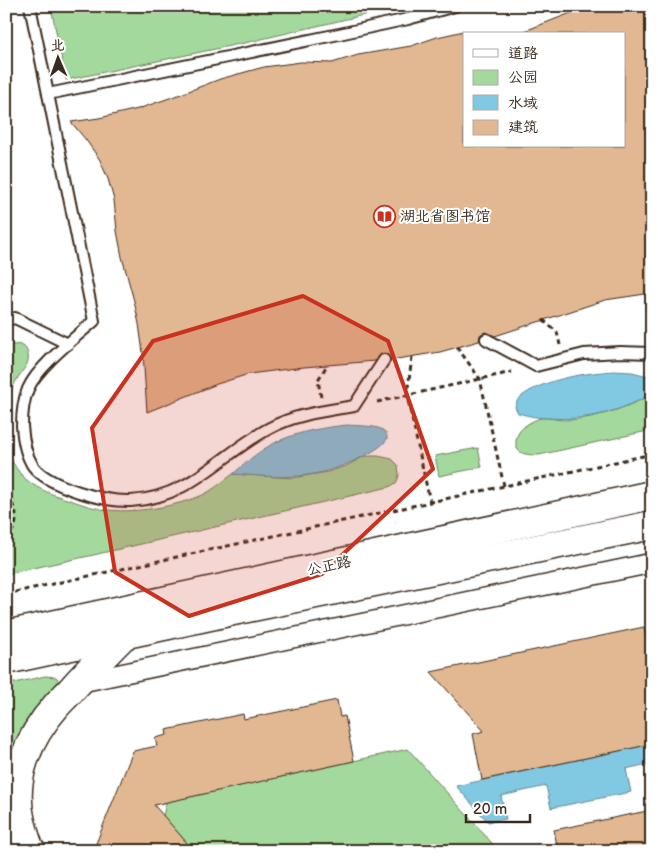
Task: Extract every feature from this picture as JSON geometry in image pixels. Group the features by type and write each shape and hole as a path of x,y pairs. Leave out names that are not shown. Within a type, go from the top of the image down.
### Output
{"main road":[{"name":"公正路","path":"6,635 652,495"},
{"name":"公正路","path":"6,660 652,525"},
{"path":"31,851 24,833 18,801 18,784 28,746 56,705 125,634"}],"street":[{"path":"77,683 652,563"}],"lane":[{"path":"30,6 94,321 34,378 28,389 22,414 24,446 34,467 42,475 60,485 103,499 130,501 169,494 197,479 243,444 270,427 308,413 354,406 384,360"},
{"path":"48,94 339,34 408,19 455,6"},
{"path":"6,320 15,318 68,344"},
{"path":"486,339 536,366 584,354 652,353"}],"path":[{"path":"543,320 557,332 564,359"},
{"path":"457,347 480,379 504,486"},
{"path":"412,356 407,395 430,502"},
{"path":"324,411 318,380 327,365"},
{"path":"354,406 536,366"},
{"path":"6,594 652,454"},
{"path":"6,496 12,502 16,518 14,529 6,536"}],"highlighted area":[{"path":"303,296 388,341 433,469 322,574 189,616 115,572 92,428 153,341"}],"green space":[{"path":"76,6 402,6 249,42 66,80 52,12"},
{"path":"6,346 23,346 28,353 28,359 27,364 11,390 6,406"},
{"path":"652,394 652,430 539,455 525,454 516,447 516,438 521,430 537,419 568,420 590,417 633,404"},
{"path":"6,438 13,463 19,473 36,487 89,506 108,510 147,509 187,501 216,487 233,474 292,478 328,472 346,466 365,456 392,459 398,465 399,475 396,483 389,487 6,574"},
{"path":"478,448 482,467 439,476 435,456"},
{"path":"45,676 56,677 58,679 57,685 39,707 17,747 6,743 6,685"},
{"path":"408,749 499,851 194,851 163,816 166,802"}],"water":[{"path":"614,371 632,372 652,377 652,394 627,406 602,414 576,418 534,417 518,413 515,407 521,396 553,381 573,376"},
{"path":"347,425 381,429 386,434 387,439 379,447 362,457 345,465 314,474 283,477 233,474 274,443 294,435"},
{"path":"652,744 652,763 626,769 631,792 551,808 546,786 501,796 506,819 488,822 456,786"}],"building":[{"name":"湖北省图书馆","path":"589,6 652,6 652,293 605,300 495,336 485,332 480,335 479,341 440,352 391,360 384,353 375,361 249,374 217,384 147,412 139,324 122,257 114,200 100,160 71,122 138,109 220,79 264,67 301,62 332,63 358,55 411,46 437,37 464,31 463,148 626,148 626,32 522,32"},
{"path":"644,627 652,665 652,744 482,780 473,734 484,731 431,672"},
{"path":"337,700 340,717 345,716 354,761 154,805 194,851 93,851 133,751 157,746 155,738 167,735 166,730 243,714 244,719"},
{"path":"652,810 652,851 558,851 554,830"}],"place":[{"name":"湖北省图书馆","path":"384,216"}]}
